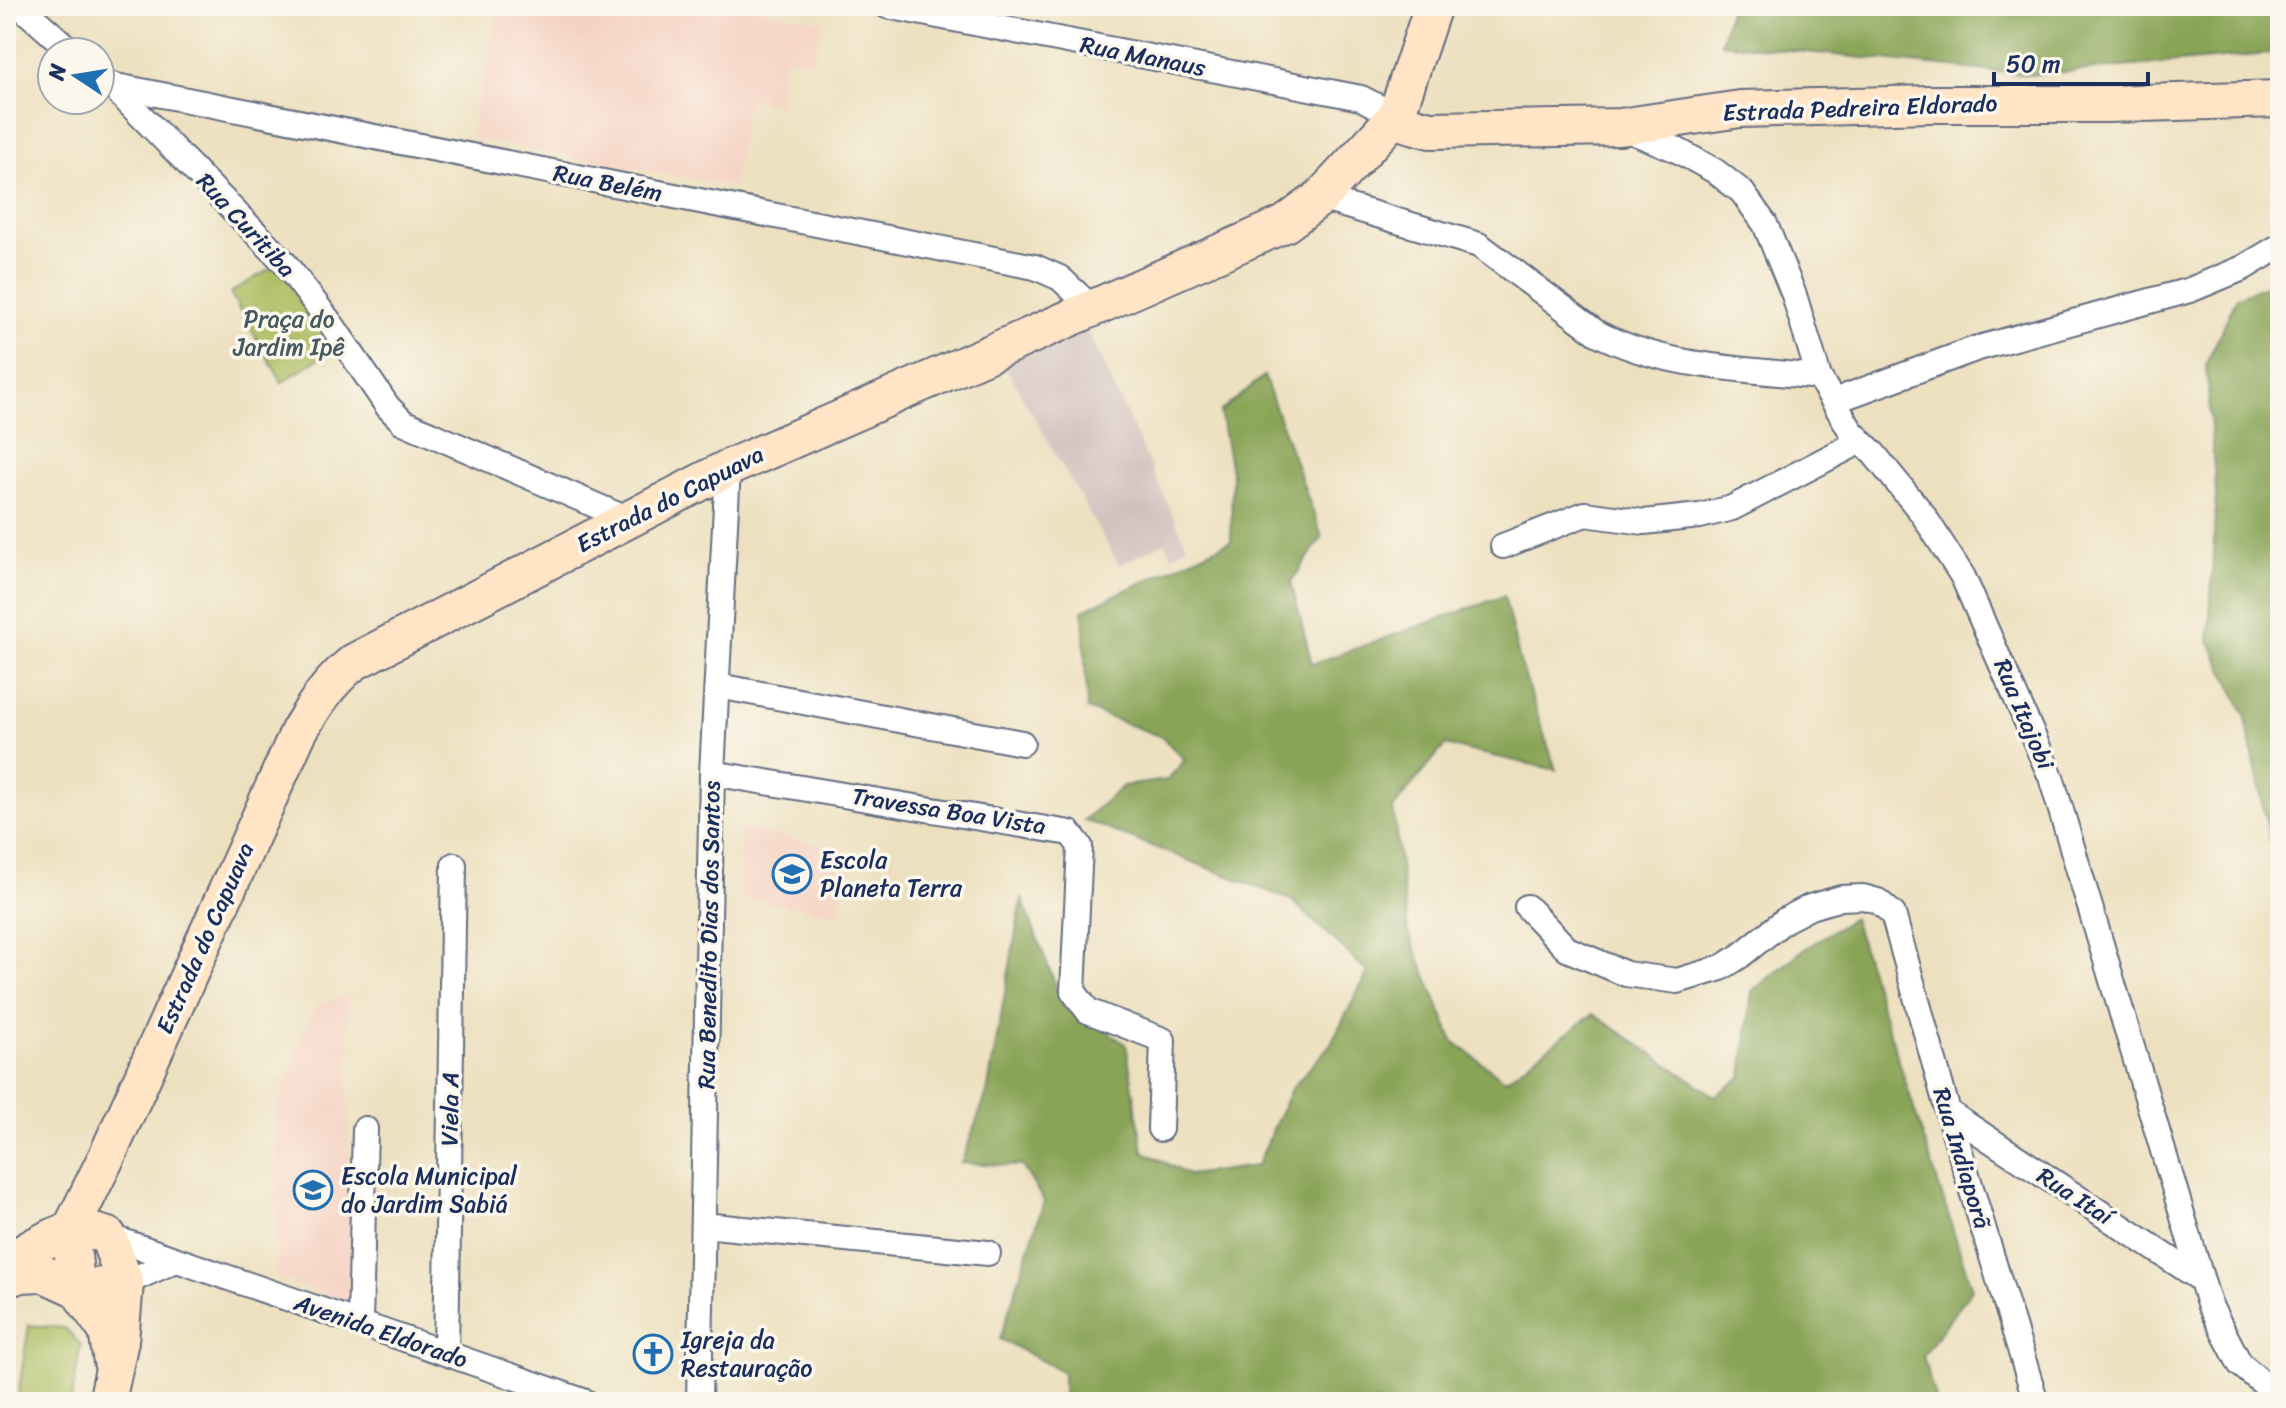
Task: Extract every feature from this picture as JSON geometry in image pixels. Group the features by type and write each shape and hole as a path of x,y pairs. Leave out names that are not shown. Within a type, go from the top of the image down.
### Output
{"street":[{"path":"20,6 54,36"},
{"name":"Rua Manaus","path":"887,6 1361,98 1396,116"},
{"name":"Estrada do Capuava","path":"56,1237 93,1187 299,731 320,695 340,673 354,662 728,468 1285,224 1320,198 1396,116 1433,6"},
{"name":"Rua Belém","path":"116,82 1035,267 1060,278 1091,307"},
{"name":"Rua Curitiba","path":"116,90 283,261 332,325 388,407 403,422 627,519"},
{"name":"Estrada Pedreira Eldorado","path":"1396,116 1408,124 1430,130 1620,127 1740,109 2280,99"},
{"name":"Rua Itajobi","path":"1620,127 1688,156 1715,171 1742,192 1765,224 1794,295 1819,377 1851,431 1922,513 1963,577 2051,777 2209,1304 2240,1364 2280,1397"},
{"path":"1320,198 1479,245 1586,326 1616,343 1678,361 1819,377"},
{"path":"1834,401 1975,349 2190,290 2243,268 2280,246"},
{"path":"1503,546 1585,514 1644,522 1700,516 1732,508 1861,441"},
{"name":"Rua Benedito Dias dos Santos","path":"699,1402 712,773 728,468"},
{"path":"718,686 1022,743"},
{"name":"Travessa Boa Vista","path":"712,773 1070,833 1080,846 1073,991 1088,1011 1163,1040 1160,1129"},
{"name":"Viela A","path":"446,1353 454,865"},
{"name":"Rua Indiaporã","path":"1527,907 1567,949 1626,974 1677,981 1721,968 1785,920 1810,907 1841,898 1863,897 1878,901 1893,914 1948,1112 2036,1402"},
{"name":"Rua Itaí","path":"1948,1112 2202,1280"},
{"path":"360,1323 365,1129"},
{"path":"93,1187 125,1283 123,1318 110,1388"},
{"path":"703,1225 988,1253"},
{"path":"6,1265 21,1252 56,1237 95,1232 108,1236"},
{"name":"Avenida Eldorado","path":"108,1236 586,1402"},
{"path":"56,1237 77,1289 107,1331 110,1388"},
{"path":"6,1279 21,1274 42,1273 77,1289 125,1283 176,1260"}],"shaded area":[{"path":"499,6 747,6 822,22 814,62 785,59 780,103 749,98 733,187 470,138"},
{"path":"1085,324 1187,546 1172,556 1165,542 1119,565 1002,361"},
{"name":"Escola Planeta Terra","path":"741,829 846,849 840,914 741,899"},
{"name":"Escola Municipal do Jardim Sabiá","path":"348,994 350,1307 276,1275 277,1105 314,1007"}],"green space":[{"path":"1730,6 2280,6 2280,53 2029,75 1721,43"},
{"name":"Praça do Jardim Ipê","path":"278,264 337,347 282,382 230,293"},
{"path":"2280,277 2280,846 2270,842 2245,714 2209,640 2216,494 2206,364 2237,297 2275,282"},
{"path":"1264,376 1322,537 1291,582 1312,664 1504,596 1520,662 1556,770 1445,745 1393,808 1408,931 1453,1041 1505,1080 1593,1014 1715,1096 1742,1077 1752,991 1803,950 1853,918 1972,1289 1923,1356 1936,1402 1063,1402 1063,1372 1000,1339 1044,1201 1022,1166 961,1163 987,1093 1022,899 1063,1004 1126,1044 1143,1151 1188,1175 1257,1166 1291,1089 1330,1045 1368,972 1291,900 1084,820 1123,786 1167,780 1185,760 1162,737 1087,709 1083,610 1231,541 1232,476 1220,412"},
{"path":"29,1325 65,1328 81,1345 71,1402 17,1402"}],"place":[{"name":"Escola Planeta Terra","path":"792,874"},
{"name":"Escola Municipal do Jardim Sabiá","path":"313,1190"},
{"name":"Igreja da Restauração","path":"653,1354"}]}
